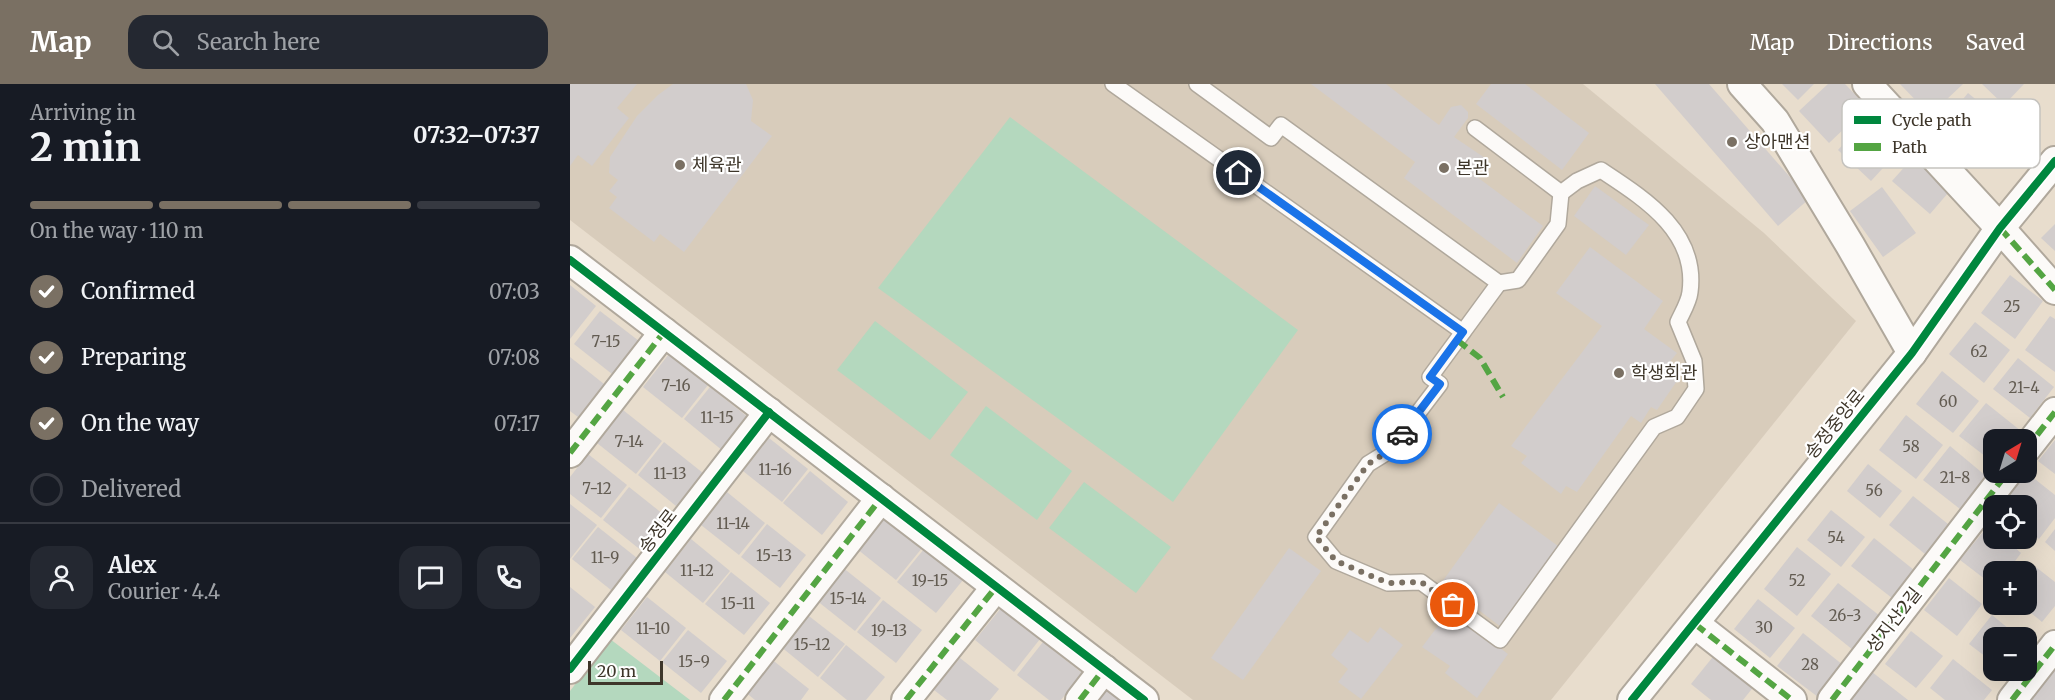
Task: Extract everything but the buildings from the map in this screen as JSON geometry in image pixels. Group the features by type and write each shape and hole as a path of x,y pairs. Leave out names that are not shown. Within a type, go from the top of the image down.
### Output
{"street":[{"path":"1742,84 1775,121 1851,245 1912,353"},
{"path":"1867,84 1881,99"},
{"name":"송정중앙로","path":"1632,700 1912,353 2000,228 2055,161"},
{"path":"1945,168 2055,290"},
{"path":"570,260 1144,700"},
{"path":"570,453 664,332"},
{"name":"송정로","path":"570,669 769,412"},
{"path":"2037,435 2055,412"},
{"name":"성지산2길","path":"1832,700 1999,483"},
{"path":"724,700 881,498"},
{"path":"906,700 996,587"},
{"path":"1695,624 1792,700"},
{"path":"2012,700 2055,645"},
{"path":"1080,700 1104,669"}],"lane":[{"path":"1113,84 1463,332"},
{"path":"1197,84 1271,138 1281,125 1499,283"},
{"path":"1475,128 1561,193"},
{"path":"1600,170 1642,197 1675,229 1691,267 1690,295 1678,322 1694,360 1696,389 1677,417 1654,427 1500,640 1421,582 1388,583 1336,561 1316,537 1368,464 1389,451 1440,384 1430,377 1463,332 1499,283 1518,280 1558,224 1561,193 1577,181 1600,170"}],"shaded area":[{"path":"570,84 1583,84 1764,233 1856,321 1551,700 1193,700 570,220"}],"green space":[{"path":"1010,117 1298,330 1173,502 878,288"},
{"path":"875,321 968,392 930,440 837,370"},
{"path":"986,406 1072,471 1037,520 950,455"},
{"path":"1084,482 1171,547 1136,593 1049,528"},
{"path":"610,639 690,700 570,700 570,691"}],"marked path":[{"path":"2000,228 2055,290"},
{"path":"570,453 664,332"},
{"path":"1457,340 1480,358 1503,397"},
{"path":"2037,435 2055,412"},
{"path":"1832,700 2000,483"},
{"path":"724,700 881,498"},
{"path":"906,700 996,587"},
{"path":"1695,624 1792,700"},
{"path":"2012,700 2055,645"},
{"path":"1080,700 1104,669"}],"cycle path":[{"path":"1632,700 1912,353 2000,228 2055,161"},
{"path":"570,260 1144,700"},
{"path":"570,669 769,412"}],"way so far":[{"path":"1402,434 1389,451 1368,464 1316,537 1336,561 1388,583 1421,582 1453,605"}],"place":[{"name":"상아맨션","path":"1732,142"},
{"name":"체육관","path":"680,165"},
{"name":"본관","path":"1444,168"},
{"name":"학생회관","path":"1619,373"}],"route":[{"path":"1239,173 1463,332 1430,377 1440,384 1402,434"}]}
